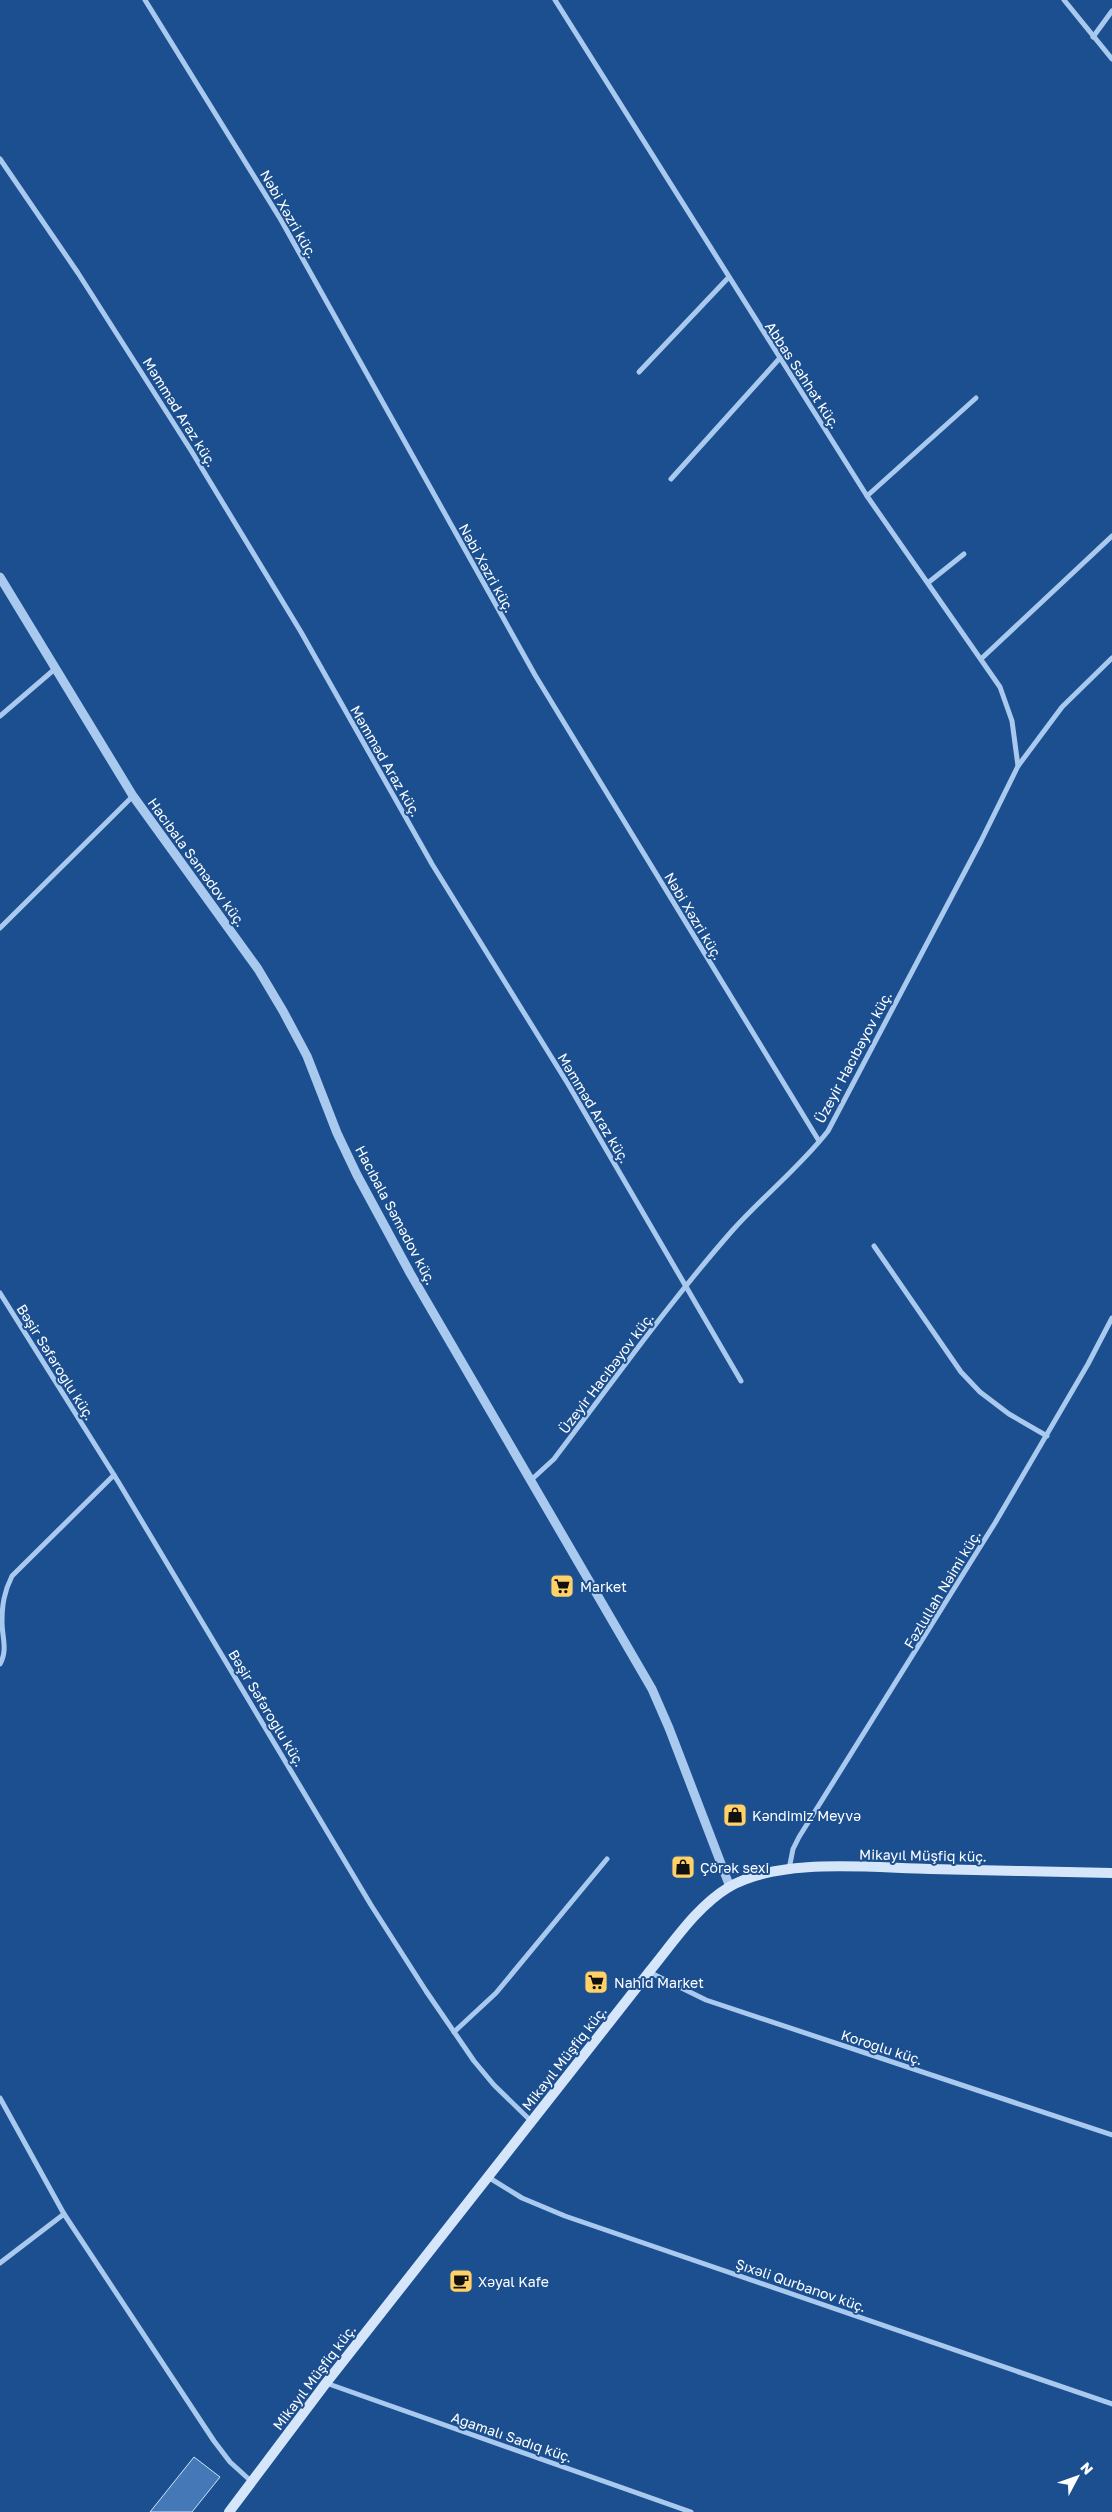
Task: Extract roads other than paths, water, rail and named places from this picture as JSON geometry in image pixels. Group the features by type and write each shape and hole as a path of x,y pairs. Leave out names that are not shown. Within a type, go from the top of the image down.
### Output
{"main road":[{"name":"Mikayıl Müşfiq küç.","path":"228,2512 326,2383 649,1972 695,1916 712,1900 730,1887 768,1872 789,1869 852,1868 1112,1873"}],"street":[{"name":"Nəbi Xəzri küç.","path":"145,0 281,220 535,675 819,1141"},
{"name":"Abbas Səhhət küç.","path":"555,0 728,278 867,496 929,582 1000,687 1012,721 1018,766"},
{"path":"1064,0 1112,59"},
{"path":"1093,37 1112,12"},
{"name":"Məmməd Araz küç.","path":"0,159 78,273 197,460 301,632 432,864 568,1084 741,1381"},
{"path":"639,372 728,278"},
{"path":"671,479 779,359"},
{"path":"867,496 976,398"},
{"path":"981,659 1112,536"},
{"path":"929,582 964,554"},
{"name":"Hacıbala Səmədov küç.","path":"0,577 134,796 258,969 283,1011 307,1056 337,1133 357,1175 410,1273 652,1689 669,1728 730,1887"},
{"name":"Üzeyir Hacıbəyov küç.","path":"530,1481 554,1459 686,1286 732,1231 819,1141 837,1114 1018,766 1062,707 1112,658"},
{"path":"0,716 56,668"},
{"path":"0,928 134,796"},
{"path":"874,1246 961,1372 980,1392 1009,1414 1047,1436"},
{"name":"Bəşir Səfəroğlu küç.","path":"0,1294 114,1475 366,1896 454,2032 494,2085 532,2122"},
{"name":"Fəzlullah Nəimi küç.","path":"789,1869 793,1849 799,1837 918,1649 1047,1436 1112,1318"},
{"path":"0,1664 5,1651 2,1624 3,1599 12,1576 114,1475"},
{"path":"454,2032 496,1993 607,1860"},
{"name":"Koroğlu küç.","path":"649,1972 706,2000 1112,2135"},
{"path":"0,2098 64,2214 214,2442 230,2462 252,2482"},
{"name":"Şıxəli Qurbanov küç.","path":"488,2177 522,2198 565,2216 1112,2404"},
{"path":"0,2263 64,2214"},
{"name":"Ağamalı Sadıq küç.","path":"326,2383 692,2512"}],"place":[{"name":"Market","path":"562,1586"},
{"name":"Kəndimiz Meyvə","path":"735,1815"},
{"name":"Çörək sexi","path":"683,1867"},
{"name":"Nahid Market","path":"596,1982"},
{"name":"Xəyal Kafe","path":"461,2281"}]}
